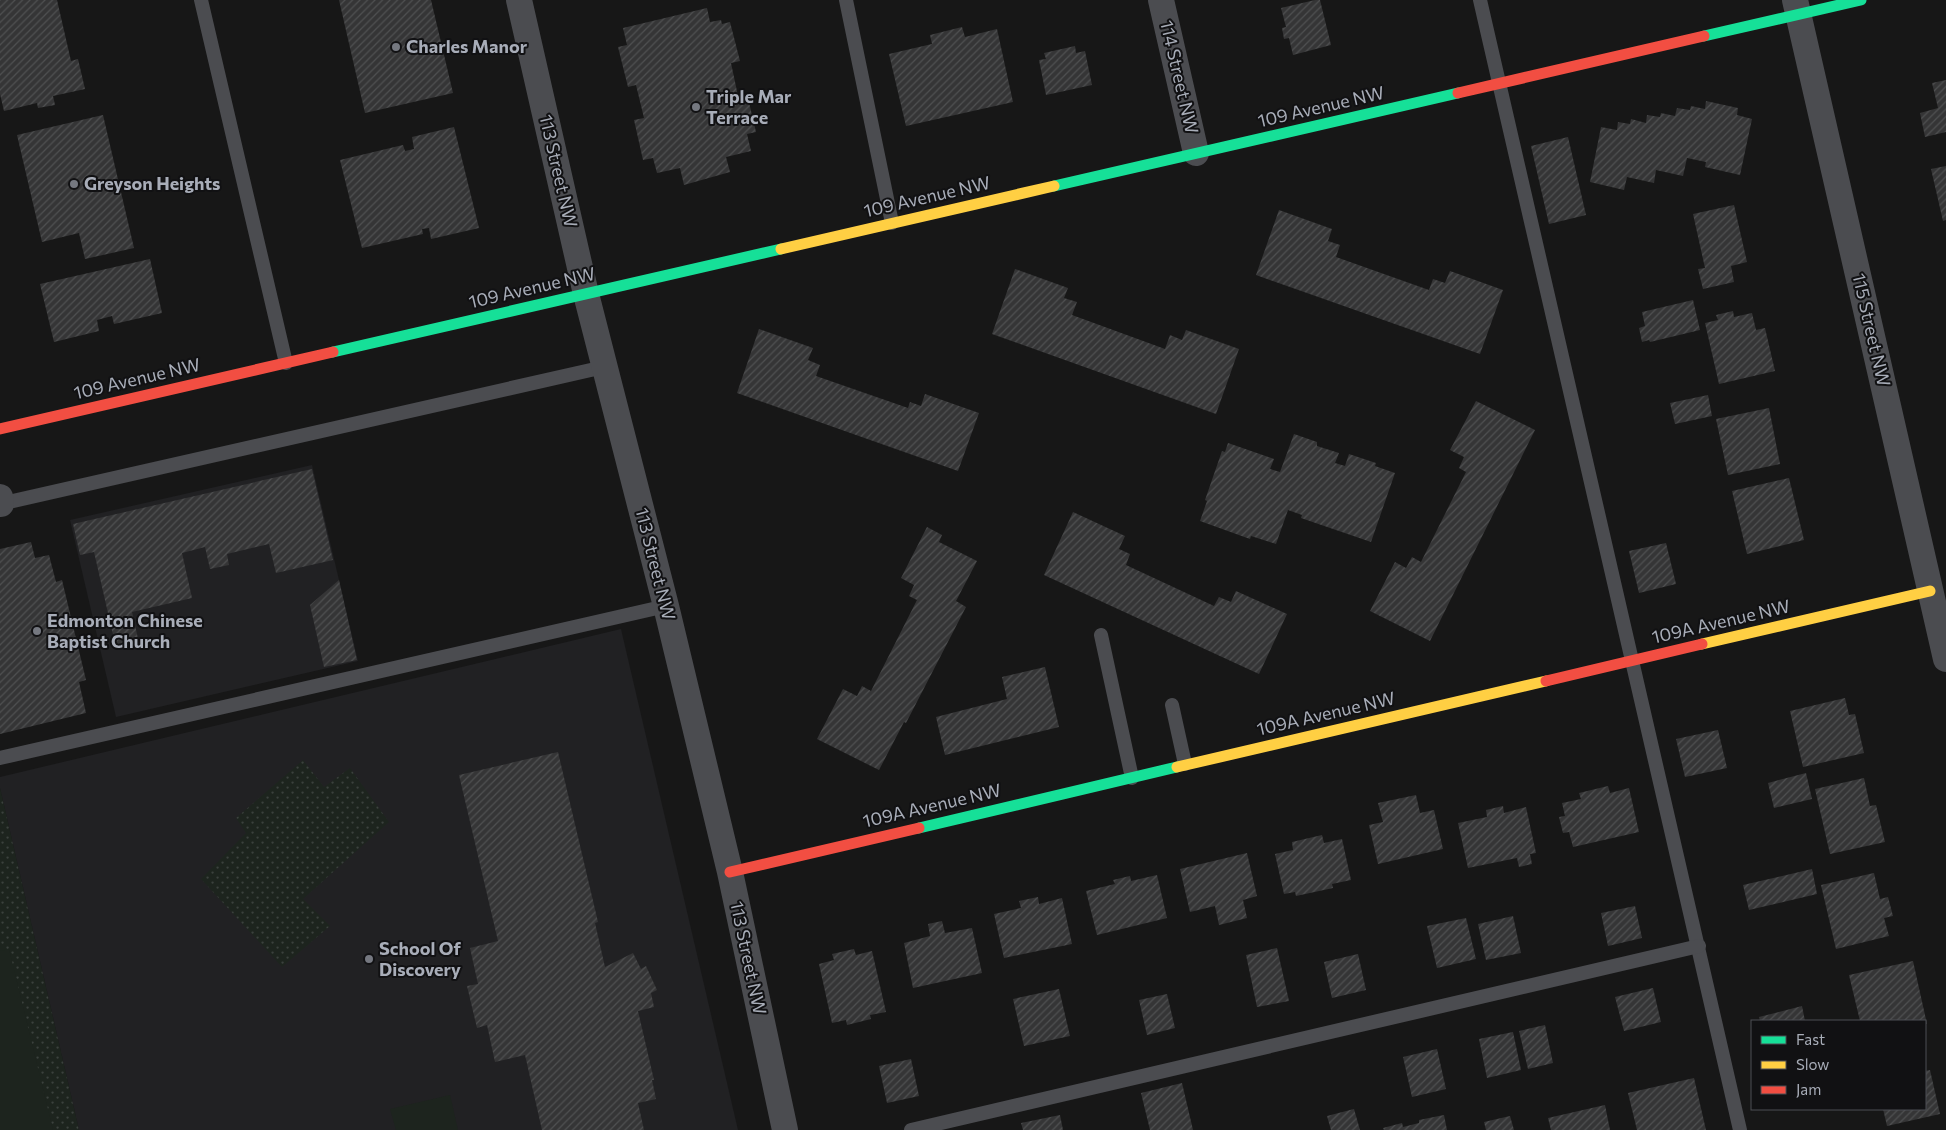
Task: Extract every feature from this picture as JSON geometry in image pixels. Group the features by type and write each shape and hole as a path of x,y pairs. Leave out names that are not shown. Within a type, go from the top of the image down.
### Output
{"street":[{"name":"113 Street NW","path":"519,0 586,294 666,606 730,872 784,1130"},
{"name":"114 Street NW","path":"1161,0 1196,154"},
{"name":"109 Avenue NW","path":"0,429 1499,84 1797,7 1861,0"},
{"name":"115 Street NW","path":"1797,7 1946,659"},
{"name":"109A Avenue NW","path":"730,872 1930,591"}],"lane":[{"path":"201,0 286,363"},
{"path":"846,0 892,223"},
{"path":"1480,0 1740,1130"},
{"path":"0,502 604,368"},
{"path":"0,758 666,606"},
{"path":"1101,635 1132,778"},
{"path":"1172,705 1186,764"},
{"path":"912,1130 1699,946"}],"shaded area":[{"path":"312,465 358,661 116,717 70,520"},
{"name":"School Of Discovery","path":"621,629 738,1130 79,1130 0,788 0,777"},
{"path":"303,760 324,787 350,768 389,822 303,899 330,926 282,967 201,879 246,833 236,818"},
{"path":"0,788 79,1130 0,1130"},
{"path":"9,949 53,1130 0,1130 0,951"},
{"path":"450,1095 458,1130 396,1130 390,1109"}],"building":[{"path":"0,0 57,0 71,61 78,59 85,89 53,96 55,105 38,108 37,103 4,111 0,94"},
{"name":"Charles Manor","path":"339,0 431,0 453,93 365,113"},
{"path":"1320,0 1331,45 1293,55 1289,38 1284,39 1282,28 1286,27 1281,8"},
{"name":"Triple Mar Terrace","path":"707,8 710,22 721,20 722,24 730,22 740,61 731,63 738,96 747,94 756,132 747,134 751,151 726,157 730,172 684,185 680,168 657,173 653,158 643,160 634,120 644,118 636,85 628,87 618,47 627,45 623,28"},
{"path":"962,27 965,37 997,29 1013,102 906,126 889,54 932,44 930,35"},
{"path":"1075,46 1076,53 1085,51 1092,85 1046,95 1039,60 1046,59 1044,53"},
{"path":"1946,80 1946,132 1925,137 1920,113 1938,108 1932,83"},
{"path":"1706,101 1738,108 1737,115 1752,119 1740,175 1705,167 1706,162 1687,158 1683,176 1656,170 1654,183 1627,177 1624,190 1590,182 1601,127 1617,130 1618,122 1630,124 1631,119 1646,123 1647,115 1660,117 1661,113 1675,116 1677,108 1690,110 1691,106 1705,109"},
{"name":"Greyson Heights","path":"103,115 134,248 85,259 79,233 42,242 17,135"},
{"path":"454,127 479,228 431,239 429,228 422,229 423,234 362,248 340,160 403,145 405,151 414,149 412,137"},
{"path":"1568,137 1586,215 1549,224 1531,146"},
{"path":"1946,166 1946,220 1943,221 1931,169"},
{"path":"1734,205 1747,262 1731,266 1734,282 1703,289 1698,269 1705,268 1693,214"},
{"path":"1279,210 1332,229 1328,241 1340,245 1336,257 1429,290 1433,279 1445,283 1450,271 1503,290 1480,354 1256,275"},
{"path":"150,259 162,313 114,324 112,316 97,320 99,331 54,342 40,284"},
{"path":"1015,269 1068,288 1064,298 1077,302 1072,315 1165,349 1170,335 1182,340 1186,330 1239,349 1216,414 992,334"},
{"path":"1693,300 1700,330 1650,342 1649,340 1642,342 1639,328 1645,326 1642,312"},
{"path":"1733,311 1734,317 1752,313 1756,330 1765,328 1775,371 1719,384 1705,323 1718,320 1716,315"},
{"path":"759,329 813,348 808,360 820,365 816,376 908,408 910,402 921,406 925,394 979,413 958,471 737,393"},
{"path":"1708,395 1712,416 1675,424 1670,403"},
{"path":"1476,401 1535,430 1430,641 1370,611 1395,562 1406,568 1412,557 1421,562 1466,472 1459,468 1464,457 1450,450"},
{"path":"1769,408 1780,464 1728,475 1716,419"},
{"path":"1294,434 1317,442 1317,446 1339,453 1335,463 1345,466 1349,454 1376,463 1375,466 1395,473 1371,542 1301,518 1302,515 1288,510 1276,544 1251,536 1250,539 1200,521 1207,501 1205,500 1222,451 1225,452 1228,443 1274,459 1270,469 1280,472"},
{"path":"312,469 333,560 276,573 269,544 227,554 229,565 210,569 205,547 182,553 192,598 132,612 139,643 116,648 94,552 80,555 73,524"},
{"path":"1789,478 1804,540 1747,554 1732,491"},
{"path":"1073,512 1125,536 1119,549 1130,554 1126,565 1214,606 1219,597 1231,602 1236,591 1287,614 1259,674 1044,575"},
{"path":"927,527 942,535 939,542 977,561 956,601 966,607 906,723 904,722 879,770 817,739 843,689 857,696 862,686 871,691 917,600 909,596 914,585 901,578"},
{"name":"Edmonton Chinese Baptist Church","path":"31,542 35,558 49,555 56,582 62,580 86,680 79,682 86,713 0,734 0,549"},
{"path":"1666,543 1676,584 1639,593 1629,551"},
{"path":"339,580 357,660 324,667 310,605"},
{"path":"1045,667 1059,727 945,755 936,717 1007,699 1002,677"},
{"path":"1845,698 1849,715 1855,714 1864,753 1803,767 1790,711"},
{"path":"1718,730 1727,768 1685,777 1676,739"},
{"path":"558,752 598,922 595,923 605,967 633,953 641,969 646,966 657,990 651,993 654,1007 638,1011 654,1080 652,1080 656,1099 638,1103 644,1130 542,1130 525,1055 495,1062 487,1025 477,1028 467,986 478,984 470,948 498,941 459,775"},
{"path":"1806,773 1812,799 1774,808 1768,783"},
{"path":"1864,778 1870,806 1876,805 1885,842 1830,854 1815,789"},
{"path":"1608,786 1610,793 1629,788 1639,832 1573,847 1569,832 1563,833 1559,817 1565,816 1562,803 1581,799 1579,793"},
{"path":"1416,795 1420,813 1434,810 1443,849 1378,864 1369,825 1383,822 1378,803"},
{"path":"1503,806 1504,813 1526,807 1536,853 1530,854 1532,864 1519,867 1517,858 1468,868 1458,823 1487,817 1486,810"},
{"path":"1322,835 1324,843 1342,839 1351,880 1332,884 1333,888 1296,896 1295,892 1284,894 1275,854 1293,850 1292,842"},
{"path":"1247,853 1257,896 1243,900 1247,918 1219,925 1215,906 1190,912 1180,869"},
{"path":"1812,869 1817,894 1749,910 1743,885"},
{"path":"1874,873 1880,899 1888,897 1893,916 1884,918 1889,936 1836,949 1821,885"},
{"path":"1157,875 1167,918 1097,935 1086,891 1115,884 1113,880 1130,876 1131,881"},
{"path":"1038,897 1039,904 1062,898 1072,944 1004,958 994,914 1021,908 1019,901"},
{"path":"1635,906 1642,938 1608,946 1601,913"},
{"path":"1513,916 1521,953 1486,960 1478,924"},
{"path":"1466,918 1476,959 1437,968 1427,926"},
{"path":"942,921 945,933 972,928 982,973 913,988 904,943 930,936 928,924"},
{"path":"1277,948 1289,1001 1257,1007 1246,955"},
{"path":"854,949 856,955 872,951 886,1012 870,1015 871,1019 847,1025 846,1020 832,1023 819,964 834,960 832,954"},
{"path":"1358,954 1366,990 1332,998 1324,962"},
{"path":"1913,961 1927,1024 1926,1020 1860,1020 1849,975"},
{"path":"1653,988 1661,1022 1624,1031 1615,997"},
{"path":"1059,989 1070,1036 1024,1046 1013,999"},
{"path":"1167,994 1175,1028 1147,1035 1139,1000"},
{"path":"1802,1006 1805,1020 1760,1020 1759,1017"},
{"path":"1545,1025 1553,1063 1528,1069 1519,1031"},
{"path":"1513,1032 1521,1070 1487,1078 1479,1039"},
{"path":"1437,1049 1446,1089 1412,1097 1403,1057"},
{"path":"911,1059 919,1096 887,1103 879,1066"},
{"path":"1930,1070 1940,1114 1887,1126 1883,1110 1926,1110 1926,1071"},
{"path":"1694,1078 1706,1130 1637,1130 1628,1093"},
{"path":"1182,1083 1193,1130 1150,1130 1141,1093"},
{"path":"1605,1105 1610,1130 1551,1130 1548,1118"},
{"path":"1354,1109 1360,1130 1331,1130 1327,1116"},
{"path":"1060,1115 1063,1130 1023,1130 1021,1123"},
{"path":"1444,1115 1447,1130 1384,1130 1383,1128 1402,1123 1403,1127 1419,1123 1419,1120"},
{"path":"1510,1116 1514,1130 1486,1130 1484,1122"}],"traffic: fast":[{"path":"1704,36 1861,0"},
{"path":"1054,186 1458,93"},
{"path":"333,352 781,249"},
{"path":"919,828 1177,767"}],"traffic: slow":[{"path":"781,249 1054,186"},
{"path":"1702,644 1930,591"},
{"path":"1177,767 1546,681"}],"traffic: jam":[{"path":"1458,93 1704,36"},
{"path":"0,429 333,352"},
{"path":"1546,681 1702,644"},
{"path":"730,872 919,828"}],"place":[{"name":"Charles Manor","path":"396,47"},
{"name":"Triple Mar Terrace","path":"696,107"},
{"name":"Greyson Heights","path":"74,184"},
{"name":"Edmonton Chinese Baptist Church","path":"37,631"},
{"name":"School Of Discovery","path":"369,959"}]}
